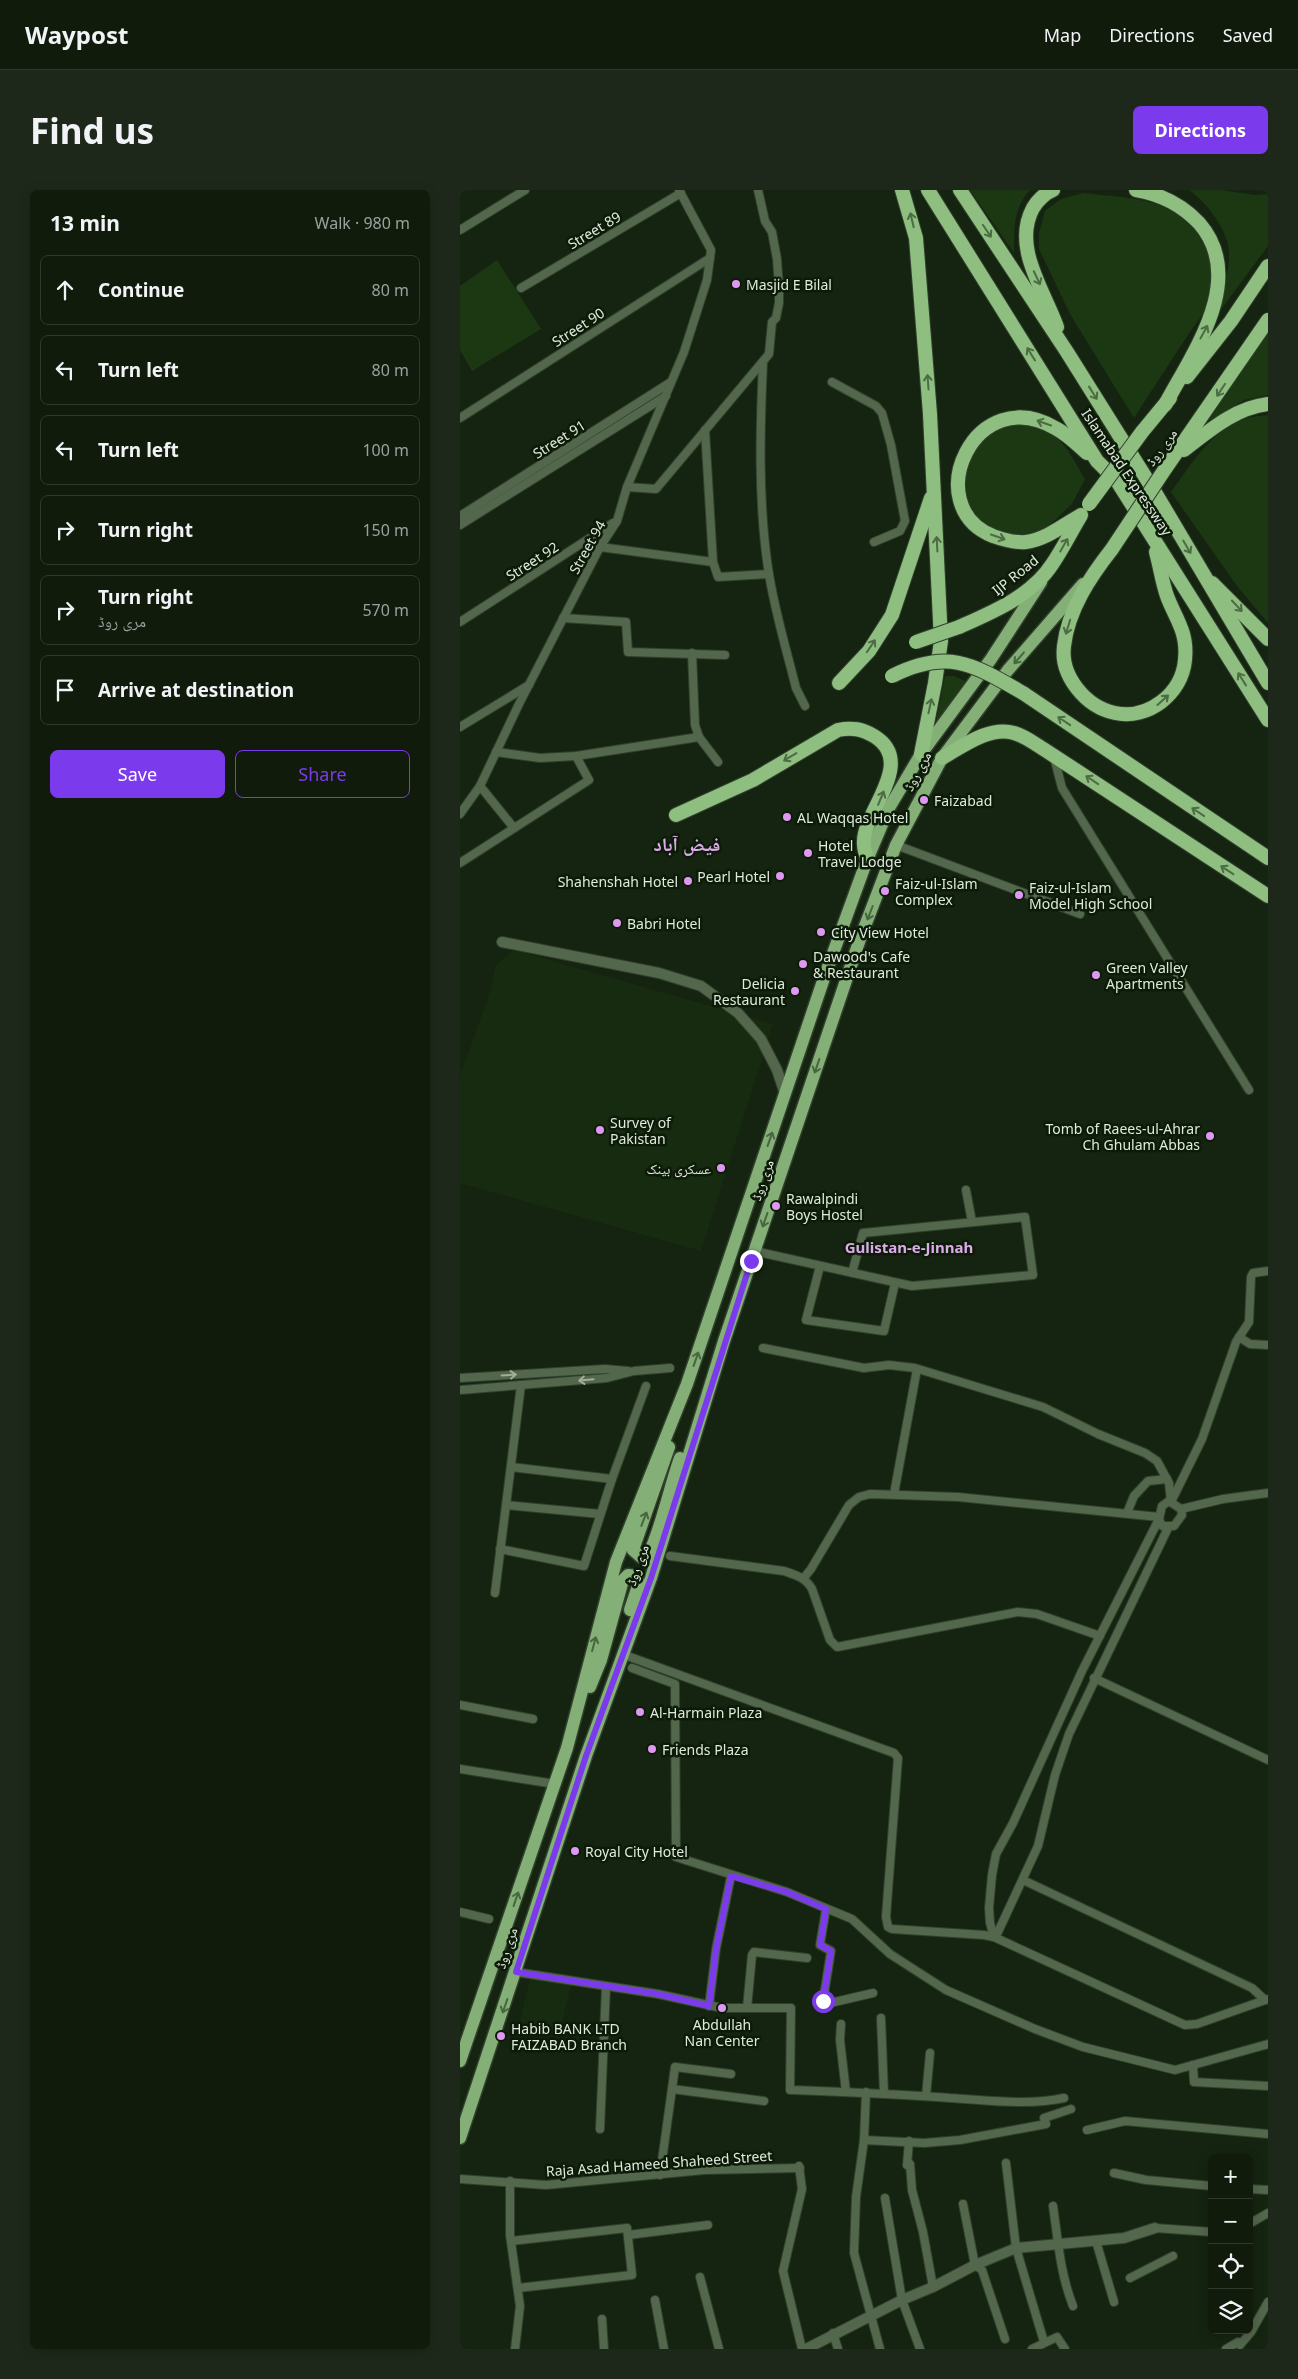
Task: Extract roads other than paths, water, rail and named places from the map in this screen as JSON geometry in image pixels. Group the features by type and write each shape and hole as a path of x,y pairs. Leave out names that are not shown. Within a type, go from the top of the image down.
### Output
{"highway":[{"path":"902,190 916,238 934,489 940,641 935,683 920,754"},
{"name":"Islamabad Expressway","path":"928,190 1097,462 1117,481 1268,720"},
{"name":"Islamabad Expressway","path":"960,190 1067,352 1156,494 1268,684"},
{"path":"1052,190 1036,202 1028,218 1025,232 1026,250 1067,352"},
{"path":"1136,190 1150,192 1179,206 1194,218 1212,243 1217,260 1219,281 1216,300 1208,324 1164,405"},
{"name":"مری روڈ","path":"1085,510 1142,432 1231,321 1268,266"},
{"name":"مری روڈ","path":"1097,568 1112,549 1268,320"},
{"path":"1175,457 1224,420 1256,406 1268,404"},
{"path":"1085,510 1043,537 1028,542 1012,542 983,532 972,522 961,498 958,478 961,460 971,442 986,428 1002,420 1021,418 1056,428 1097,462"},
{"path":"839,683 869,651 892,615 934,489"},
{"name":"IJP Road","path":"916,642 959,627 1005,606 1034,584 1052,565 1085,510"},
{"path":"1097,568 1073,610 1066,635 1064,654 1068,674 1078,689 1102,709 1115,713 1144,711 1157,706 1175,688 1185,663 1185,639 1182,624 1168,596 1152,539"},
{"path":"1204,576 1227,595 1268,638"},
{"path":"892,676 922,663 954,662 974,666 988,672 1023,693 1268,858"},
{"path":"676,815 753,780 838,730 848,728 863,730 884,744 889,755 890,769 882,796 864,841 867,860"},
{"path":"942,758 986,734 1014,733 1053,755 1268,896"}],"main road":[{"name":"مری روڈ","path":"460,2061 567,1748 616,1562 687,1384 784,1094 867,860 889,808 920,754 991,659 1052,565"},
{"name":"مری روڈ","path":"460,2138 586,1756 651,1578 724,1341 860,940 896,845 942,758 1008,670 1097,568"},
{"path":"687,1384 664,1468 634,1550 641,1557 648,1552 656,1536 671,1482 724,1341"},
{"path":"567,1748 601,1660 623,1580 628,1575 636,1576 639,1583 606,1678 586,1756"}],"street":[{"path":"460,230 525,190"},
{"path":"626,487 656,489 769,354 772,322 776,318 780,288 772,232 765,220 758,190"},
{"path":"680,192 711,250 710,258"},
{"name":"Street 89","path":"520,288 680,192"},
{"name":"Street 94","path":"460,814 480,786 563,618 600,547 617,521 626,487 666,396 708,280 710,258"},
{"name":"Street 90","path":"460,418 710,258"},
{"path":"763,362 760,447 762,504 769,574 796,688 805,706"},
{"name":"Street 91","path":"460,516 671,382"},
{"path":"832,382 876,406 882,412 891,444 905,522 900,531 874,542"},
{"path":"460,525 666,396"},
{"path":"705,430 713,562 718,577 769,574"},
{"name":"Street 92","path":"460,622 617,521"},
{"path":"600,547 713,562"},
{"path":"563,618 626,622 628,652 725,655"},
{"path":"692,653 693,702 699,737 718,762"},
{"path":"460,727 529,685"},
{"path":"496,752 540,758 576,756 699,737"},
{"path":"1053,755 1062,788 1249,1090"},
{"path":"460,863 589,780 576,756"},
{"path":"480,786 514,828"},
{"path":"896,845 1080,914"},
{"path":"502,942 659,974 701,986 738,1013 761,1039 777,1070 784,1094"},
{"path":"966,1190 972,1222"},
{"path":"755,1250 820,1266 852,1273 894,1282 912,1286 1033,1275 1025,1217 863,1233 852,1273"},
{"path":"820,1266 806,1320 884,1331 894,1282"},
{"path":"994,1937 990,1923 989,1908 996,1854 1100,1636 1159,1518 1162,1506 1171,1502 1202,1439 1239,1337 1249,1322 1251,1277 1253,1273 1268,1271"},
{"path":"1239,1337 1250,1344 1268,1345"},
{"path":"763,1348 864,1368 889,1365 918,1369 1043,1407 1098,1434 1145,1453 1157,1461 1167,1479 1171,1502 1180,1509 1182,1515 1174,1526 1168,1528 1162,1526 1159,1518"},
{"path":"460,1378 605,1368 634,1371"},
{"path":"460,1390 607,1378 634,1371 670,1368"},
{"path":"894,1494 918,1369"},
{"path":"494,1593 521,1385"},
{"path":"500,1548 584,1566 612,1479 646,1386"},
{"path":"511,1467 612,1479"},
{"path":"1127,1514 1134,1496 1148,1481 1167,1479"},
{"path":"1180,1509 1223,1499 1268,1493"},
{"path":"803,1579 811,1569 849,1505 859,1497 870,1494 958,1497 1159,1518"},
{"path":"506,1505 600,1514"},
{"path":"994,1937 1038,1846 1062,1755 1094,1678 1168,1528"},
{"path":"670,1556 784,1571 803,1579 808,1582 812,1589 830,1640 837,1647 1018,1612 1037,1614 1100,1636"},
{"path":"622,1654 894,1753 898,1758 886,1917 888,1927 892,1929 984,1934 994,1937 1185,2025 1197,2024 1267,2000"},
{"path":"632,1668 676,1684 676,1858 787,1892 852,1919 890,1954 946,1990 1035,2030 1083,2046 1175,2070 1268,2044"},
{"path":"1094,1678 1268,1760"},
{"path":"460,1705 532,1719"},
{"path":"460,1769 555,1784"},
{"path":"709,2006 716,1949 731,1876"},
{"path":"1023,1880 1252,1988 1267,2000"},
{"path":"826,1909 820,1945 831,1951 823,2001 826,2004 873,1993"},
{"path":"460,1912 489,1919"},
{"path":"747,2008 752,1955 754,1952 807,1958"},
{"path":"516,1972 658,1994 722,2008 791,2008 790,2090 866,2092 995,2102 1046,2102 1064,2098"},
{"path":"600,2129 606,1987"},
{"path":"881,2018 884,2094"},
{"path":"841,2024 840,2040 846,2092"},
{"path":"926,2096 930,2053"},
{"path":"1194,2065 1194,2082 1268,2086"},
{"path":"660,2175 675,2067 730,2074"},
{"path":"672,2090 764,2100"},
{"path":"866,2092 864,2140 856,2197 853,2238 857,2266 880,2349"},
{"path":"864,2140 924,2143 960,2140 1046,2124 1044,2118 1071,2109"},
{"path":"1087,2130 1124,2121 1268,2134"},
{"path":"909,2141 907,2165 910,2164 912,2190 923,2232 933,2287"},
{"path":"1006,2163 1016,2248 1044,2342"},
{"name":"Raja Asad Hameed Shaheed Street","path":"460,2179 546,2185 704,2170 799,2167 802,2190 783,2271 802,2349"},
{"path":"1114,2173 1146,2180 1208,2186"},
{"path":"510,2181 511,2240 520,2306 515,2349"},
{"path":"1253,2189 1268,2190"},
{"path":"885,2198 902,2300 920,2349"},
{"path":"962,2204 975,2265 982,2270 1005,2339"},
{"path":"1053,2206 1057,2245 1065,2284 1073,2306"},
{"path":"1253,2222 1268,2213"},
{"path":"511,2240 708,2225"},
{"path":"806,2349 833,2333 933,2287 975,2265 1016,2248 1124,2238 1155,2228 1208,2232"},
{"path":"518,2288 632,2275 627,2232"},
{"path":"1096,2241 1114,2302"},
{"path":"1130,2278 1173,2256"},
{"path":"700,2277 718,2349"},
{"path":"656,2300 664,2349"},
{"path":"1226,2349 1239,2343 1251,2332 1268,2302"},
{"path":"602,2319 604,2349"},
{"path":"833,2333 838,2349"},
{"path":"1032,2349 1057,2337 1065,2349"}],"place":[{"name":"Masjid E Bilal","path":"736,284"},
{"name":"Faizabad","path":"924,800"},
{"name":"AL Waqqas Hotel","path":"787,817"},
{"name":"Hotel Travel Lodge","path":"808,853"},
{"name":"Pearl Hotel","path":"780,876"},
{"name":"Shahenshah Hotel","path":"688,881"},
{"name":"Faiz-ul-Islam Complex","path":"885,891"},
{"name":"Faiz-ul-Islam Model High School","path":"1019,895"},
{"name":"Babri Hotel","path":"617,923"},
{"name":"City View Hotel","path":"821,932"},
{"name":"Dawood's Cafe & Restaurant","path":"803,964"},
{"name":"Green Valley Apartments","path":"1096,975"},
{"name":"Delicia Restaurant","path":"795,991"},
{"name":"Survey of Pakistan","path":"600,1130"},
{"name":"Tomb of Raees-ul-Ahrar Ch Ghulam Abbas","path":"1210,1136"},
{"name":"عسکری بینک","path":"721,1168"},
{"name":"Rawalpindi Boys Hostel","path":"776,1206"},
{"name":"Al-Harmain Plaza","path":"640,1712"},
{"name":"Friends Plaza","path":"652,1749"},
{"name":"Royal City Hotel","path":"575,1851"},
{"name":"Abdullah Nan Center","path":"722,2008"},
{"name":"Habib BANK LTD FAIZABAD Branch","path":"501,2036"}],"district":[{"name":"فیض آباد","path":"687,844"},
{"name":"Gulistan-e-Jinnah","path":"909,1247"}]}
